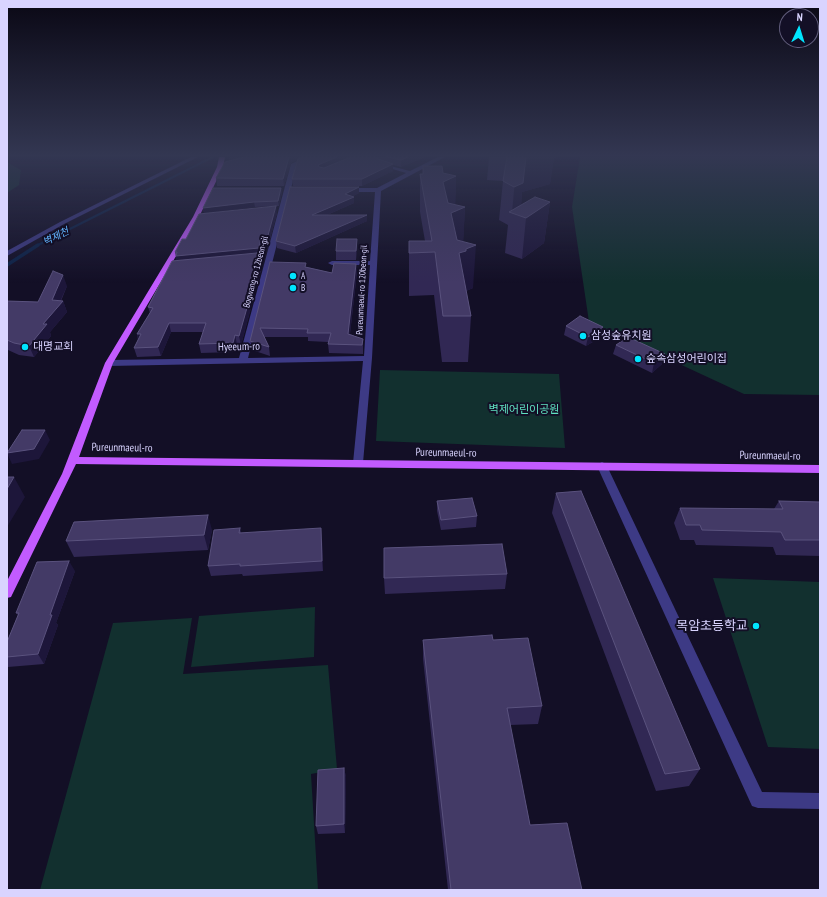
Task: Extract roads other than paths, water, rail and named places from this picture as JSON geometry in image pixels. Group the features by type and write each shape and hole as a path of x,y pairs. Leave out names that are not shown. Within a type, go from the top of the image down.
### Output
{"main road":[{"path":"7,593 73,460 110,363 170,266 208,199"},
{"name":"Pureunmaeul-ro","path":"73,460 820,469"}],"street":[{"path":"7,254 62,223 111,199"},
{"name":"Bogwang-ro 12beon-gil","path":"242,359 270,257 279,209 283,199"},
{"name":"Pureunmaeul-ro 120beon-gil","path":"358,464 368,358 378,199"},
{"path":"262,258 270,257"},
{"path":"332,263 374,263"},
{"name":"Hyeeum-ro","path":"110,363 242,359 368,358"},
{"path":"602,466 758,800 820,801"}],"waterway":[{"name":"벽제천","path":"36,246 130,199"},
{"name":"벽제천","path":"7,265 38,245"}],"place":[{"name":"A","path":"293,276"},
{"name":"B","path":"293,288"},
{"name":"삼성숲유치원","path":"583,336"},
{"name":"대명교회","path":"25,347"},
{"name":"숲속삼성어린이집","path":"638,359"},
{"name":"목암초등학교","path":"756,626"}],"park label":[{"name":"벽제어린이공원","path":"524,410"}]}
